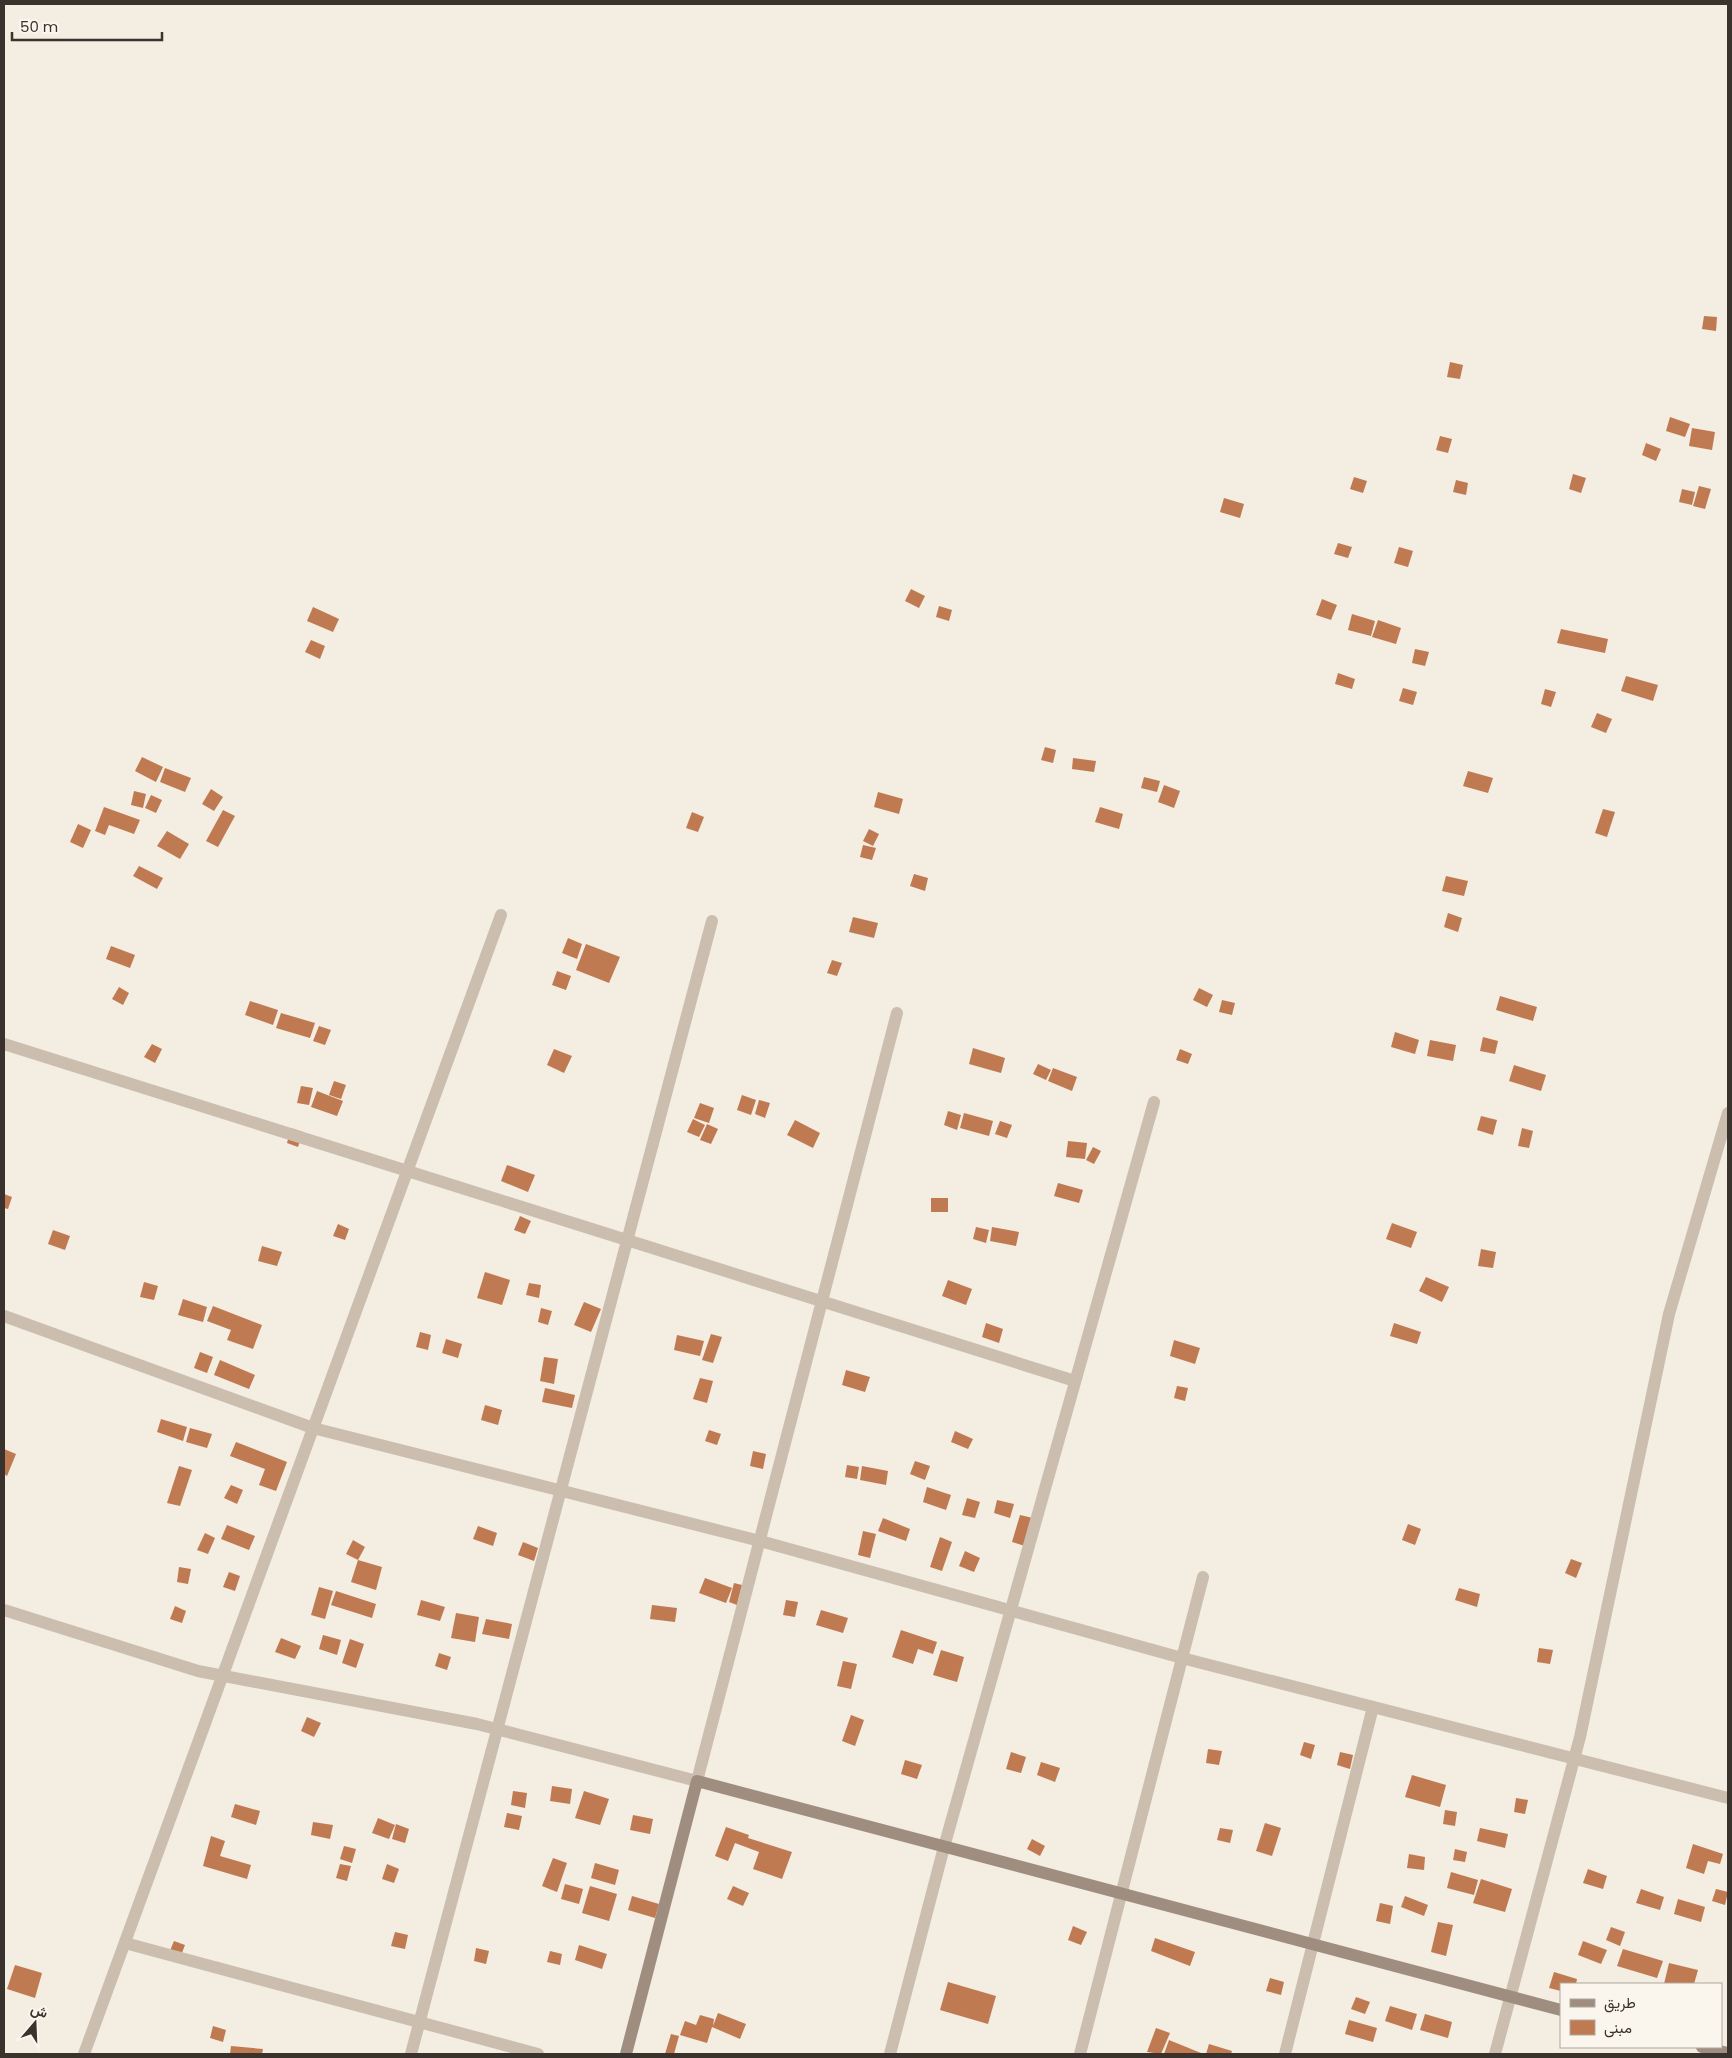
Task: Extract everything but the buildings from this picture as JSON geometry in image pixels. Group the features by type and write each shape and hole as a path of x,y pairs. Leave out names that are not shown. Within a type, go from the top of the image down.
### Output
{"street":[{"path":"84,2054 501,915"},
{"path":"411,2054 712,921"},
{"path":"626,2054 897,1013"},
{"path":"4,1044 1075,1381"},
{"path":"890,2054 944,1847 1154,1102"},
{"path":"1496,2054 1580,1737 1669,1314 1728,1113"},
{"path":"4,1316 313,1428 760,1541 1182,1658 1728,1798"},
{"path":"1080,2054 1203,1577"},
{"path":"4,1610 198,1671 497,1729 1560,2010"},
{"path":"1285,2054 1373,1707"},
{"path":"125,1943 538,2054"},
{"path":"1706,2048 1728,2053"}]}
